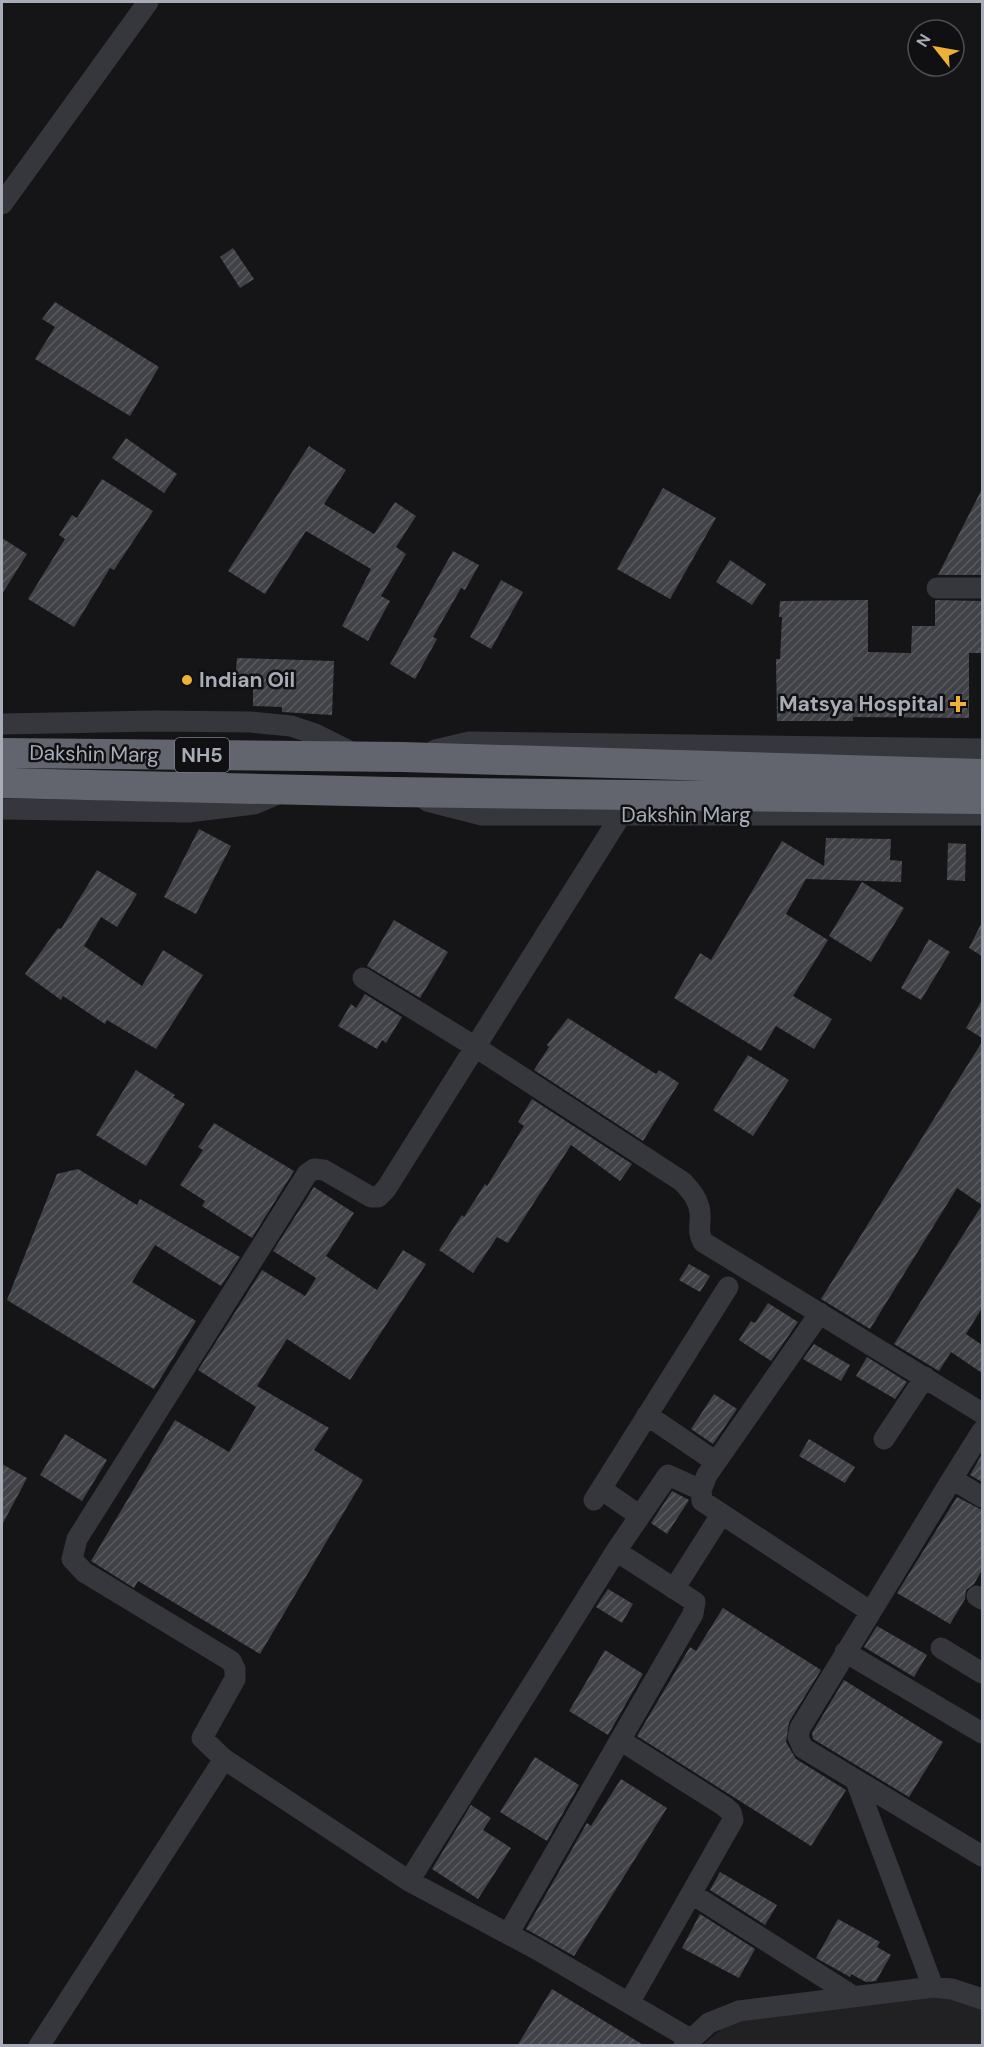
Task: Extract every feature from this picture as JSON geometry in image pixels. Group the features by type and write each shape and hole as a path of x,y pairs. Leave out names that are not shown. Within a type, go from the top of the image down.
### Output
{"highway":[{"name":"Dakshin Marg","path":"2,753 402,757 982,774"},
{"name":"Dakshin Marg","path":"2,783 391,792 982,799"}],"street":[{"path":"2,204 148,2"},
{"path":"937,588 982,588"},
{"path":"2,724 250,722 291,726 307,731 359,757"},
{"name":"Dakshin Marg","path":"402,757 469,742 982,750"},
{"path":"2,809 188,812 254,804 289,790"},
{"name":"Dakshin Marg","path":"391,792 482,815 982,815"},
{"path":"621,815 378,1197 371,1197 324,1170 314,1169 307,1174 77,1539 72,1559 84,1572 231,1661 235,1669 235,1679 202,1738 224,1759 409,1881 629,2003 688,2043 709,2023 739,2011 933,1987 952,1989 982,1999"},
{"path":"363,978 474,1046 683,1182 695,1195 700,1212 698,1233 703,1242 982,1413"},
{"path":"640,1516 597,1495 728,1287"},
{"path":"820,1313 716,1462 701,1490 702,1501 720,1515 871,1612"},
{"path":"884,1440 925,1377"},
{"path":"647,1415 716,1462"},
{"path":"982,1431 845,1652 800,1728 798,1737 803,1748 982,1856"},
{"path":"409,1881 616,1551 668,1476 701,1490"},
{"path":"952,1479 982,1497"},
{"path":"674,1589 720,1515"},
{"path":"508,1934 693,1614 695,1602 616,1551"},
{"path":"941,1648 982,1673"},
{"path":"845,1652 982,1733"},
{"path":"620,1740 731,1812 733,1820 629,2003"},
{"path":"39,2046 224,1759"},
{"path":"856,1781 933,1987"},
{"path":"692,1894 853,1996"}],"shaded area":[{"path":"953,1995 982,2009 982,2045 701,2046 734,2019"}],"building":[{"path":"233,248 254,279 240,288 220,257"},
{"path":"55,302 159,367 130,416 35,359 55,327 42,319"},
{"path":"126,438 177,474 164,493 112,458"},
{"path":"309,446 346,470 324,504 374,534 395,502 416,516 396,547 406,554 381,596 390,601 368,641 342,626 371,569 306,531 265,594 228,571"},
{"path":"102,479 153,511 114,570 110,568 74,627 28,599 65,539 59,535 72,515 77,518"},
{"path":"663,488 716,518 670,599 617,569"},
{"path":"982,489 982,575 938,575"},
{"path":"2,538 27,554 2,594"},
{"path":"453,551 479,565 465,590 461,588 433,637 437,639 415,679 390,664"},
{"path":"730,560 766,584 752,605 716,582"},
{"path":"501,580 523,592 491,649 470,637"},
{"path":"868,600 868,652 911,653 912,626 935,626 935,600 982,601 982,653 969,653 969,718 853,717 853,721 777,721 776,659 780,659 782,617 779,617 780,601"},
{"path":"237,658 334,661 332,715 282,712 282,707 253,706 253,683 235,682"},
{"path":"199,829 231,846 196,914 164,897"},
{"path":"826,838 891,839 890,860 902,861 901,882 806,879 786,914 828,940 793,996 832,1019 814,1049 776,1026 761,1051 674,998 700,953 711,960 782,841 824,866"},
{"path":"948,843 966,844 965,881 947,880"},
{"path":"97,870 137,894 117,927 101,917 84,946 142,986 163,950 203,975 156,1049 107,1020 105,1024 63,996 61,1000 25,974 58,928 61,929"},
{"path":"862,882 904,908 871,962 829,936"},
{"path":"394,920 448,952 420,998 367,966"},
{"path":"982,922 982,956 969,948"},
{"path":"929,939 950,952 921,1000 901,988"},
{"path":"365,994 402,1017 386,1043 382,1040 377,1049 338,1026 351,1004 356,1008"},
{"path":"982,1000 982,1038 966,1028"},
{"path":"568,1018 656,1074 659,1070 679,1083 643,1141 534,1070 549,1047 547,1045"},
{"path":"982,1042 982,1205 957,1188 870,1329 821,1299"},
{"path":"748,1055 789,1080 753,1136 713,1110"},
{"path":"136,1070 185,1104 146,1166 96,1135"},
{"path":"532,1099 632,1164 620,1181 571,1145 508,1243 497,1237 473,1273 439,1250 485,1184 487,1186 524,1126 518,1122"},
{"path":"214,1123 294,1171 252,1238 202,1206 205,1201 180,1185 203,1150 198,1147"},
{"path":"78,1169 137,1205 140,1199 240,1257 221,1286 155,1245 132,1282 196,1321 154,1389 7,1300 57,1174"},
{"path":"314,1187 354,1213 326,1256 377,1290 403,1250 426,1264 350,1380 287,1339 257,1386 329,1428 314,1450 363,1480 260,1654 138,1581 134,1588 91,1561 175,1420 229,1452 256,1407 198,1370 262,1270 305,1296 316,1278 273,1251"},
{"path":"982,1205 982,1308 966,1334 982,1345 982,1373 951,1352 939,1371 894,1344"},
{"path":"689,1264 710,1276 700,1292 679,1280"},
{"path":"768,1303 798,1322 771,1361 739,1340 751,1321 755,1323"},
{"path":"814,1344 850,1365 841,1381 803,1359"},
{"path":"867,1357 907,1382 895,1399 856,1376"},
{"path":"714,1394 737,1409 713,1444 691,1429"},
{"path":"65,1434 107,1460 82,1501 40,1475"},
{"path":"809,1439 855,1467 845,1483 799,1456"},
{"path":"982,1454 982,1482 970,1475"},
{"path":"2,1464 27,1478 2,1525"},
{"path":"672,1491 689,1500 667,1534 651,1523"},
{"path":"957,1497 982,1510 982,1570 974,1584 966,1590 965,1599 950,1624 897,1593"},
{"path":"608,1589 633,1604 622,1623 596,1607"},
{"path":"723,1608 821,1670 789,1722 786,1742 796,1759 846,1790 811,1846 637,1736 690,1647 696,1651"},
{"path":"877,1626 927,1655 914,1677 864,1647"},
{"path":"605,1650 643,1674 608,1735 569,1711"},
{"path":"844,1680 943,1742 909,1797 813,1739 812,1733"},
{"path":"535,1757 579,1785 547,1841 500,1812"},
{"path":"621,1779 667,1808 574,1956 526,1929 587,1823 591,1826"},
{"path":"471,1805 491,1818 483,1830 511,1848 478,1899 432,1869"},
{"path":"720,1872 777,1905 765,1925 710,1890"},
{"path":"700,1914 755,1949 739,1978 682,1948"},
{"path":"838,1919 880,1942 877,1947 891,1955 876,1981 866,1982 851,1974 850,1977 816,1958"},
{"path":"552,1989 645,2046 517,2046"}],"place":[{"name":"Indian Oil","path":"187,680"},
{"name":"Matsya Hospital","path":"958,704"}]}
